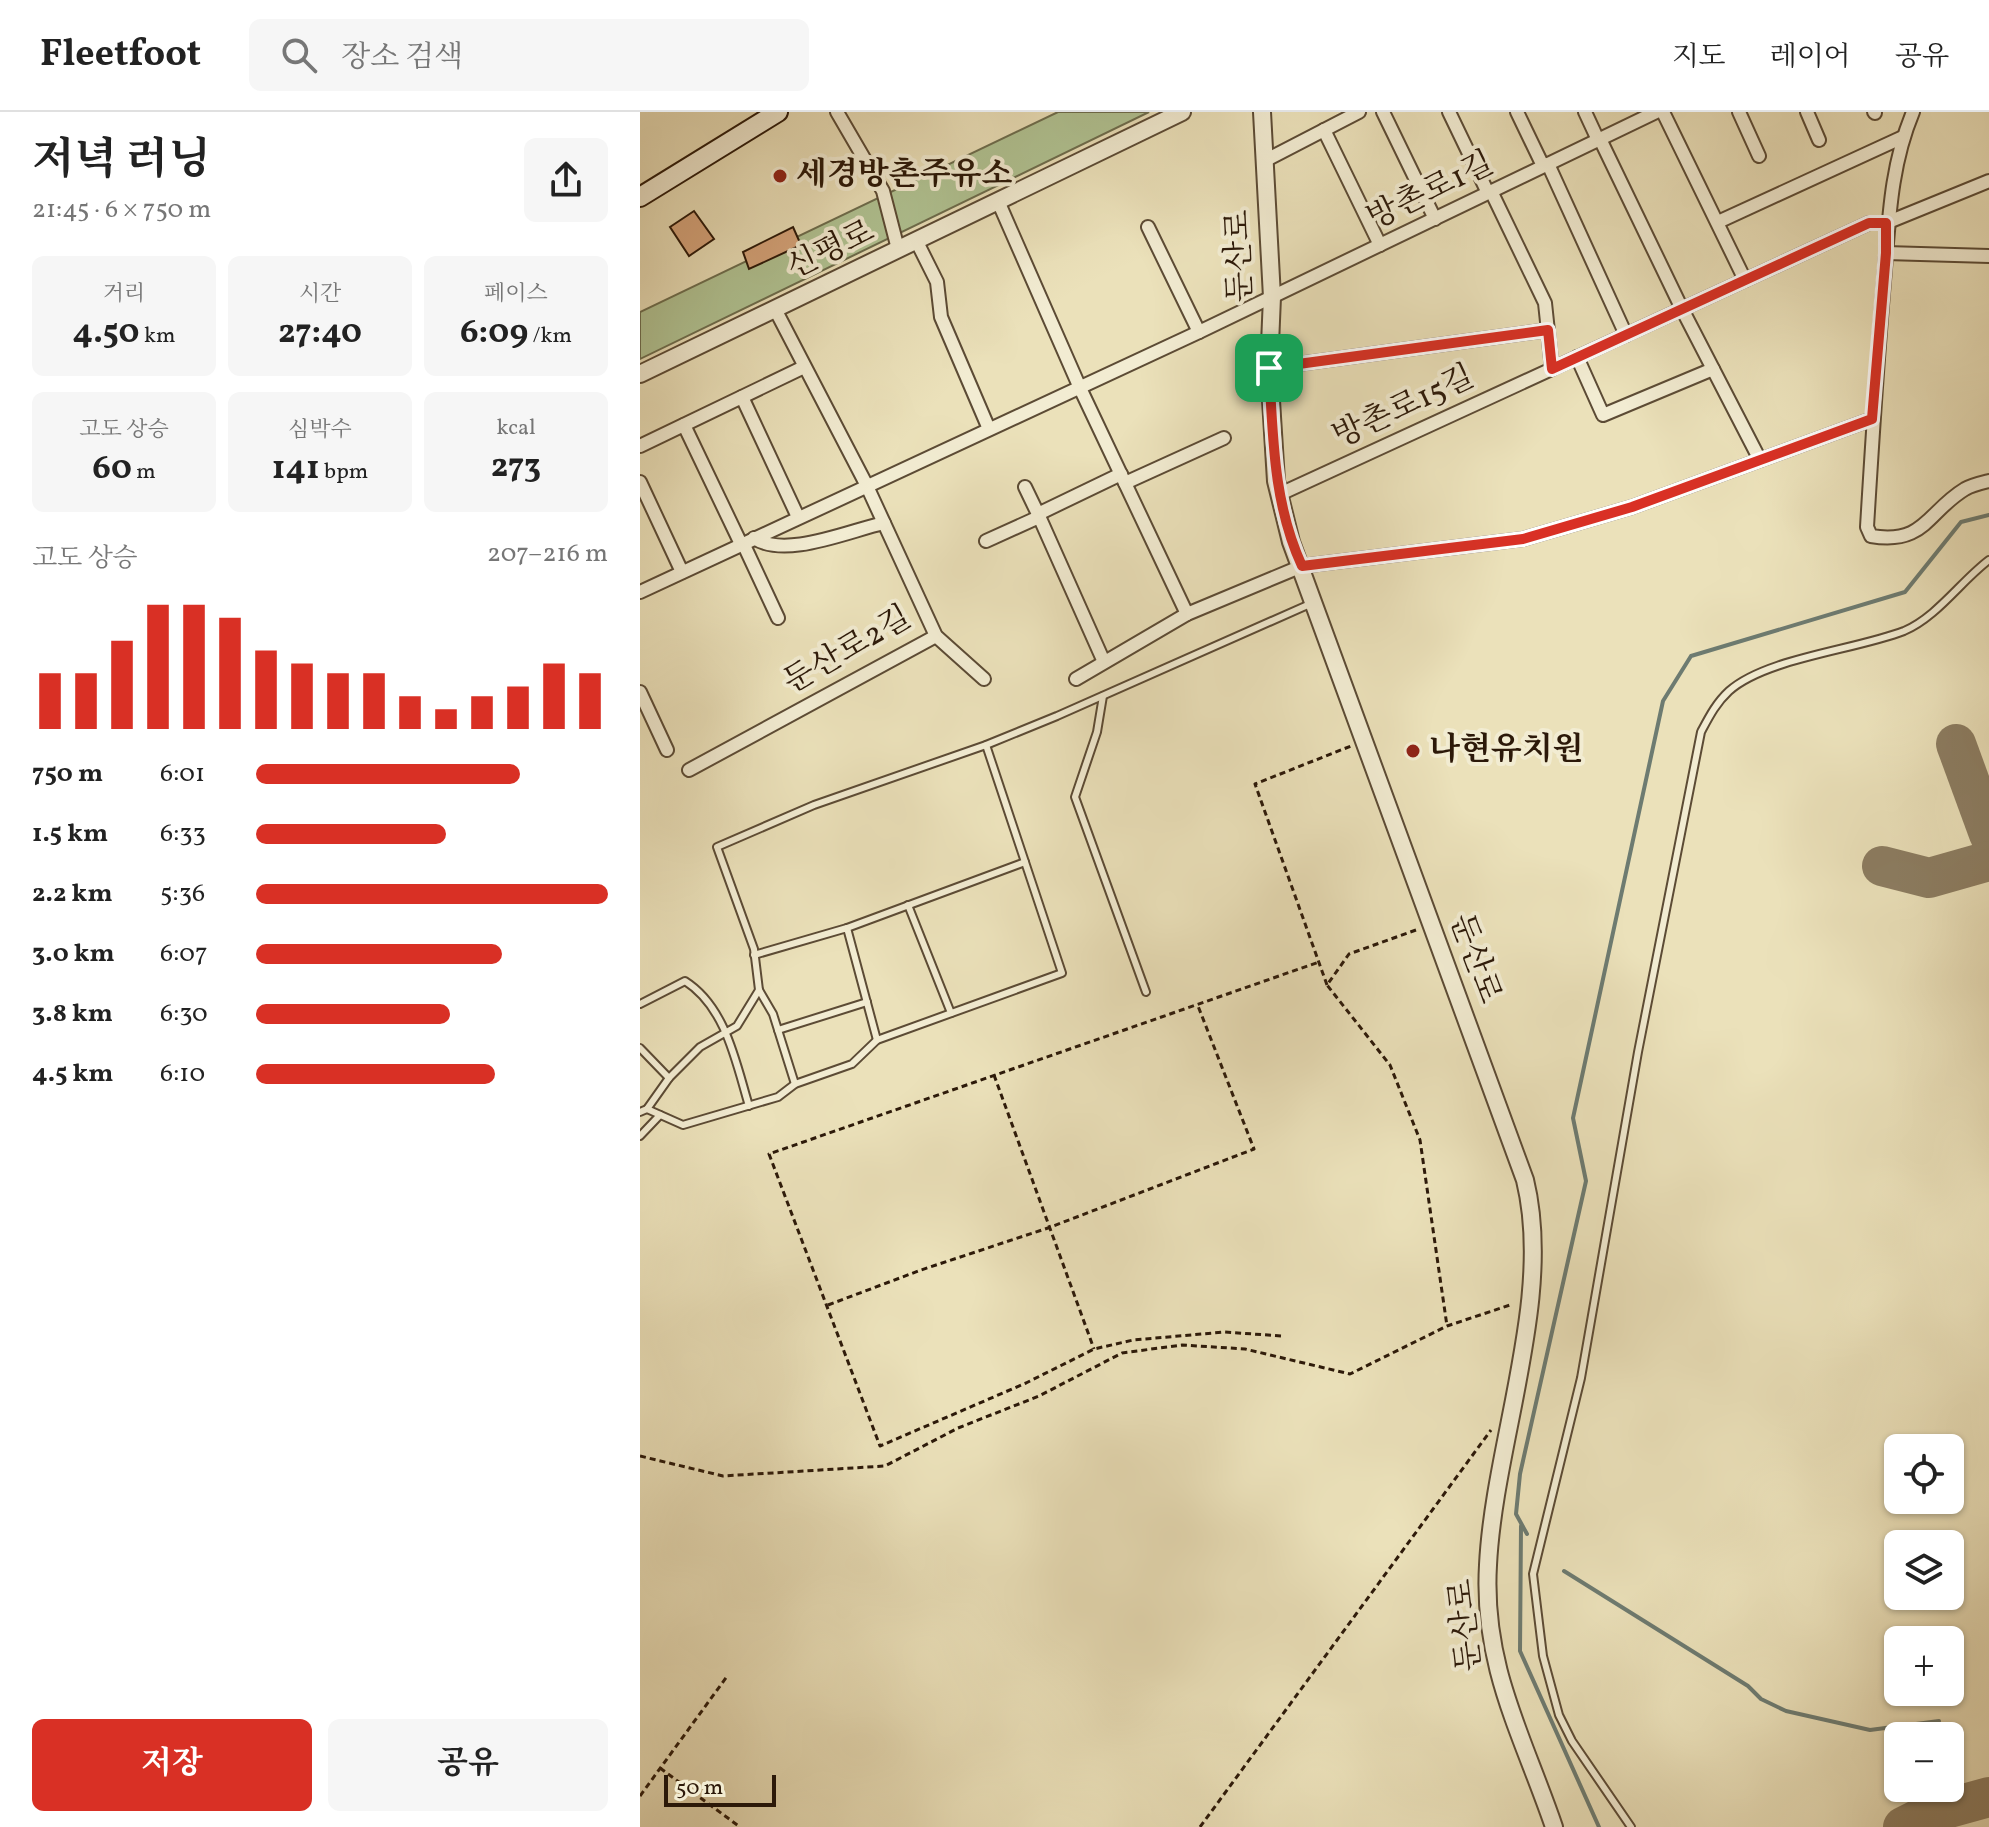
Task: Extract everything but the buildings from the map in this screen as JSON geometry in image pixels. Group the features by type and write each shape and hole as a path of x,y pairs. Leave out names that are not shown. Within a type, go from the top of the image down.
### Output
{"main road":[{"path":"640,197 778,112"}],"street":[{"path":"837,112 883,191 898,249"},
{"name":"신평로","path":"640,374 1182,112"},
{"name":"둔산로","path":"1262,112 1272,297 1269,368 1280,494 1291,542 1525,1180 1535,1232 1529,1298 1493,1522 1488,1565 1489,1606 1493,1643 1506,1701 1554,1827"},
{"path":"1264,161 1359,112"},
{"path":"1383,112 1435,219"},
{"path":"1449,112 1545,303 1552,369"},
{"path":"1517,112 1626,335"},
{"path":"1585,112 1760,460"},
{"name":"방촌로1길","path":"1272,297 1656,112"},
{"path":"1663,112 1745,280"},
{"path":"1739,112 1759,156"},
{"path":"1807,112 1819,140"},
{"path":"1911,114 1903,137 1886,223 1867,527 1871,536 1889,539 1915,532 1967,488 1989,481"},
{"path":"1324,130 1380,245"},
{"path":"1718,222 1903,137"},
{"name":"방촌로15길","path":"1280,494 1869,223 1886,223 1989,181"},
{"path":"998,201 1080,388 1187,614"},
{"path":"1148,227 1199,332"},
{"path":"916,240 937,282 941,317 989,429"},
{"path":"1886,253 1989,256"},
{"path":"640,592 1272,297"},
{"name":"신평로","path":"775,309 804,367"},
{"path":"1269,368 1548,330"},
{"path":"1577,357 1603,415 1713,369"},
{"path":"640,446 804,367"},
{"name":"둔산로2길","path":"689,770 936,636 866,484 804,367"},
{"path":"742,397 798,517"},
{"path":"1076,679 1187,614 1302,566 1523,539 1632,507 1872,419"},
{"path":"684,425 746,542 778,618"},
{"path":"986,541 1123,479 1224,438"},
{"path":"640,482 682,572"},
{"path":"1025,487 1104,662"},
{"path":"746,542 766,546 805,545 884,523"},
{"path":"936,636 984,679"},
{"path":"640,692 667,750"}],"lane":[{"path":"1631,1827 1572,1741 1559,1715 1543,1656 1533,1574 1581,1378 1638,1052 1701,732 1714,707 1730,690 1771,670 1906,630 1927,616 1989,560"},
{"path":"795,1084 778,1030 759,990 754,955 717,847 814,805 986,745 1314,603"},
{"path":"1103,696 1097,732 1075,797 1146,992"},
{"path":"759,990 737,1026 700,1047 669,1078 644,1110 683,1125 778,1097 795,1084 852,1064 877,1040 1062,973 986,745"},
{"path":"754,955 847,928 1025,862"},
{"path":"908,905 951,1013"},
{"path":"847,928 877,1040"},
{"path":"640,1004 685,981 697,989 726,1032 749,1106"},
{"path":"778,1030 867,1002"},
{"path":"640,1048 669,1078"},
{"path":"640,1136 660,1115"}],"path":[{"path":"1364,741 1255,784 1327,985 1390,1065 1420,1140 1447,1326"},
{"path":"1327,985 1349,954 1432,925"},
{"path":"1281,1336 1225,1332 1133,1340 1094,1349 1026,1383 880,1446 769,1154 1319,962"},
{"path":"828,1305 1048,1228 1254,1149 1197,1005"},
{"path":"994,1075 1094,1349"},
{"path":"640,1456 723,1476 885,1466 958,1428 1039,1396 1122,1353 1182,1345 1245,1349 1350,1374 1447,1326 1529,1298"},
{"path":"1200,1827 1494,1426"},
{"path":"640,1796 728,1675"},
{"path":"660,1768 740,1827"}],"green space":[{"path":"1058,112 1149,112 640,359 640,312"}],"waterway":[{"path":"1527,1534 1516,1514 1520,1474 1586,1181 1573,1118 1663,701 1691,656 1905,592 1961,522 1989,515"},
{"path":"1521,1526 1520,1651 1599,1827"},
{"path":"1564,1571 1748,1686 1761,1699 1786,1711 1870,1730 1939,1721"}],"taxiway":[{"path":"1956,744 1989,834"},
{"path":"1882,866 1929,878 1989,861"},
{"path":"1903,1827 1931,1813 1989,1797"}],"place":[{"name":"세경방촌주유소","path":"780,176"},
{"name":"나현유치원","path":"1413,751"}],"route":[{"path":"1869,223 1886,223 1872,419 1632,507 1523,539 1302,566 1291,542 1276,481 1269,368 1548,330 1552,369 1869,223"}]}
